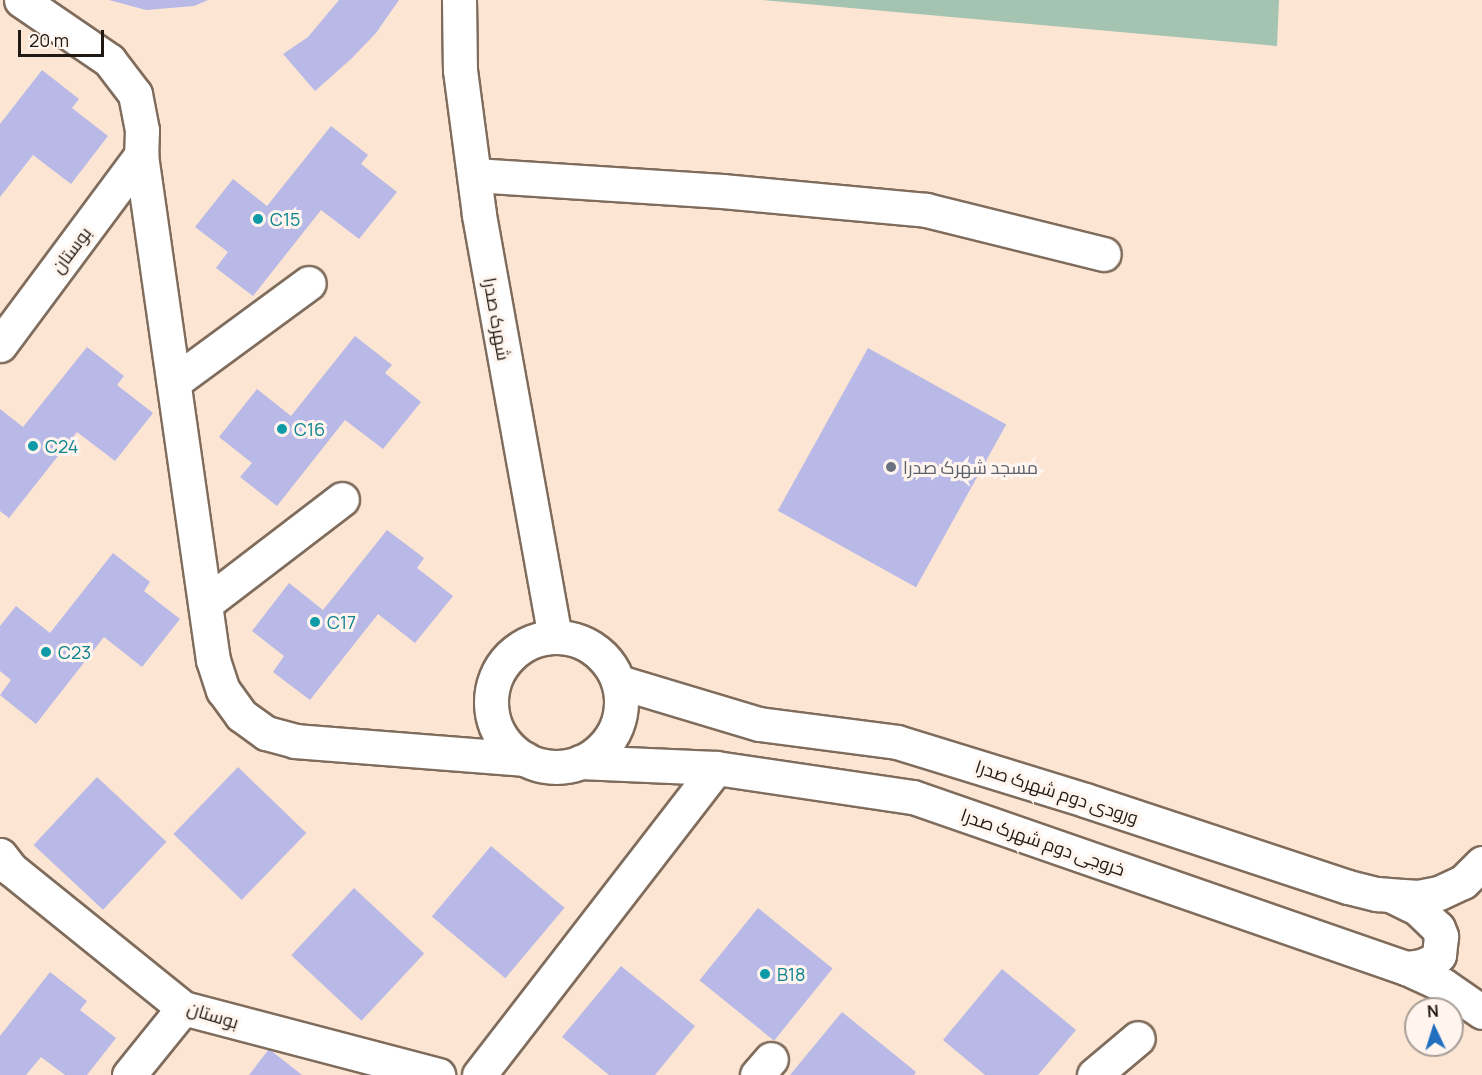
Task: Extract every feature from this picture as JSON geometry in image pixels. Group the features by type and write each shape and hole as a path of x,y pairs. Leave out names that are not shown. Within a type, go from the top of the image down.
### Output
{"street":[{"path":"21,0 108,60 135,94 142,130 141,155 213,660 222,690 241,715 266,733 295,741 525,759"},
{"name":"شهرک صدرا","path":"459,0 460,70 474,175 555,636"},
{"name":"بوستان","path":"4,329 141,155"},
{"path":"474,175 722,191 926,210 1104,254"},
{"path":"174,382 309,283"},
{"path":"206,603 342,499"},
{"path":"555,636 574,639 592,647 608,662 619,682 622,704 617,727 605,746 580,762 566,766 543,766 525,759 509,748 498,733 492,714 491,695 495,677 505,661 519,648 536,639 555,636"},
{"name":"ورودی دوم شهرک صدرا","path":"619,682 759,724 897,742 1085,800 1348,887 1392,896 1418,897 1439,893 1463,882 1482,863"},
{"name":"خروجی دوم شهرک صدرا","path":"580,762 716,768 913,797 1406,968 1457,993 1482,1012"},
{"path":"479,1075 716,768"},
{"name":"بوستان","path":"6,874 183,1008 421,1073"},
{"path":"1392,896 1423,913 1438,928 1442,936 1439,955 1433,961 1421,966 1406,968"},
{"path":"129,1075 183,1008"},
{"path":"1094,1075 1138,1038"}],"green space":[{"path":"761,0 1279,0 1277,46"}],"building":[{"path":"109,0 208,0 194,6 146,10"},
{"path":"339,0 399,0 376,33 315,91 283,54 308,37"},
{"path":"42,70 79,99 72,108 108,136 71,184 33,155 0,197 0,124"},
{"name":"C15","path":"331,126 368,155 361,164 397,192 359,239 321,210 253,296 216,268 228,252 195,227 233,179 267,206"},
{"name":"C16","path":"355,336 392,365 385,373 421,402 383,449 345,420 277,506 240,477 252,463 219,437 257,389 291,416"},
{"name":"C24","path":"87,347 124,376 117,385 153,413 115,461 77,432 9,518 0,511 0,409 23,427"},
{"name":"مسجد شهرک صدرا","path":"868,348 1006,425 916,587 778,511"},
{"name":"C17","path":"387,530 424,558 417,568 453,596 415,643 378,614 310,700 273,672 284,656 252,631 289,583 323,610"},
{"name":"C23","path":"113,553 150,582 144,591 180,619 142,667 104,637 36,724 0,695 11,680 0,671 0,626 16,606 50,633"},
{"path":"238,767 306,833 242,900 173,834"},
{"path":"97,777 166,842 103,910 34,845"},
{"path":"491,846 565,908 505,978 432,916"},
{"path":"354,888 424,953 361,1021 291,955"},
{"name":"B18","path":"758,908 833,968 774,1041 699,980"},
{"path":"621,966 695,1026 655,1075 609,1075 562,1037"},
{"path":"1002,969 1076,1030 1038,1075 985,1075 943,1040"},
{"path":"50,972 87,1001 80,1010 116,1038 87,1075 65,1075 41,1057 26,1075 0,1075 0,1036"},
{"path":"842,1012 916,1072 914,1075 790,1075"},
{"path":"269,1049 302,1075 249,1075"}],"place":[{"name":"C15","path":"258,219"},
{"name":"C16","path":"282,429"},
{"name":"C24","path":"33,446"},
{"name":"مسجد شهرک صدرا","path":"891,467"},
{"name":"C17","path":"315,622"},
{"name":"C23","path":"46,652"},
{"name":"B18","path":"765,974"}]}
